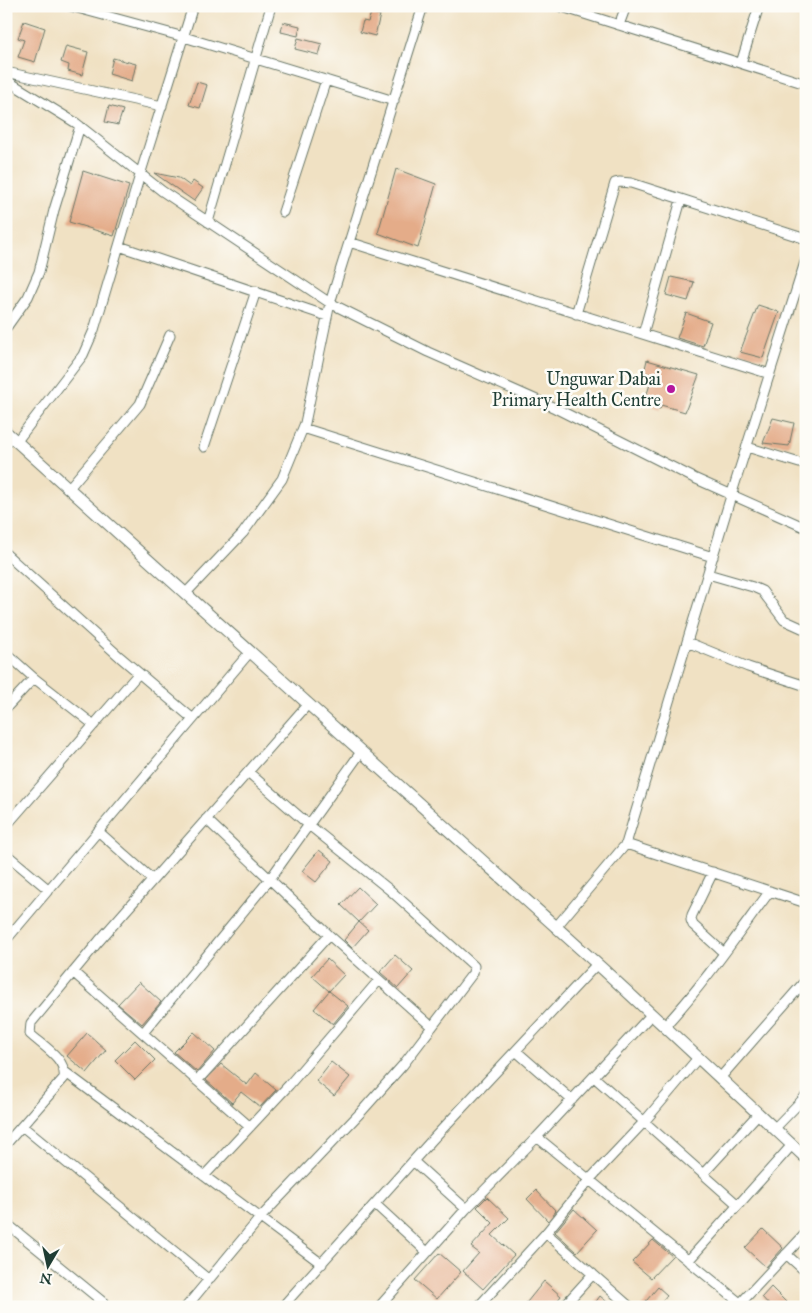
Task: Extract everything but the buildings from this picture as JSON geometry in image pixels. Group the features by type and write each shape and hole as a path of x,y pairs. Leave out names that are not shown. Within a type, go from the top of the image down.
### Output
{"street":[{"path":"70,6 184,37 394,101"},
{"path":"17,441 83,355 94,330 140,174 193,6"},
{"path":"208,222 271,6"},
{"path":"185,594 243,533 282,479 303,428 330,303 424,6"},
{"path":"559,6 806,84"},
{"path":"619,25 626,6"},
{"path":"740,63 759,6"},
{"path":"6,72 162,106"},
{"path":"6,80 80,126 140,174 208,222 330,303 428,352 555,408 660,462 806,528"},
{"path":"283,212 326,80"},
{"path":"6,328 28,297 39,272 54,210 80,126"},
{"path":"576,314 616,183 631,184 806,239"},
{"path":"643,334 681,200"},
{"path":"349,242 770,374"},
{"path":"119,246 327,316"},
{"path":"556,927 626,844 806,259"},
{"path":"204,447 256,291"},
{"path":"69,488 140,404 170,335"},
{"path":"303,428 713,557"},
{"path":"6,432 597,964 806,1158"},
{"path":"747,447 806,464"},
{"path":"6,554 193,719"},
{"path":"708,574 762,591 784,620 806,630"},
{"path":"687,642 748,667 806,686"},
{"path":"6,940 250,652"},
{"path":"6,653 34,678 94,725"},
{"path":"6,826 139,673"},
{"path":"6,708 34,678"},
{"path":"6,1144 64,1078 63,1063 30,1034 31,1023 73,972 308,704"},
{"path":"142,1033 270,879 361,752"},
{"path":"186,1307 260,1218 403,1065 473,973 474,966 391,891 248,772"},
{"path":"206,819 329,935 432,1027"},
{"path":"98,831 153,880"},
{"path":"626,844 806,903"},
{"path":"6,854 49,890"},
{"path":"713,872 691,920 693,925 724,953"},
{"path":"664,1027 685,1005 770,891"},
{"path":"198,1081 329,935"},
{"path":"282,1307 413,1161 597,964"},
{"path":"73,972 250,1127"},
{"path":"204,1176 290,1085 379,980"},
{"path":"720,1078 806,980"},
{"path":"379,1307 466,1209 537,1137 651,1015"},
{"path":"516,1051 572,1100"},
{"path":"478,1307 546,1233 589,1180 644,1122 698,1058"},
{"path":"65,1072 322,1264"},
{"path":"594,1077 738,1205"},
{"path":"774,1129 806,1096"},
{"path":"703,1174 758,1114"},
{"path":"22,1126 209,1280"},
{"path":"537,1137 688,1261 738,1305 806,1233"},
{"path":"688,1261 792,1145"},
{"path":"413,1161 466,1209"},
{"path":"375,1204 427,1252"},
{"path":"6,1223 108,1307"},
{"path":"546,1233 630,1307"},
{"path":"786,1254 806,1272"},
{"path":"563,1307 593,1274"}],"place":[{"name":"Unguwar Dabai Primary Health Centre","path":"671,389"}]}
